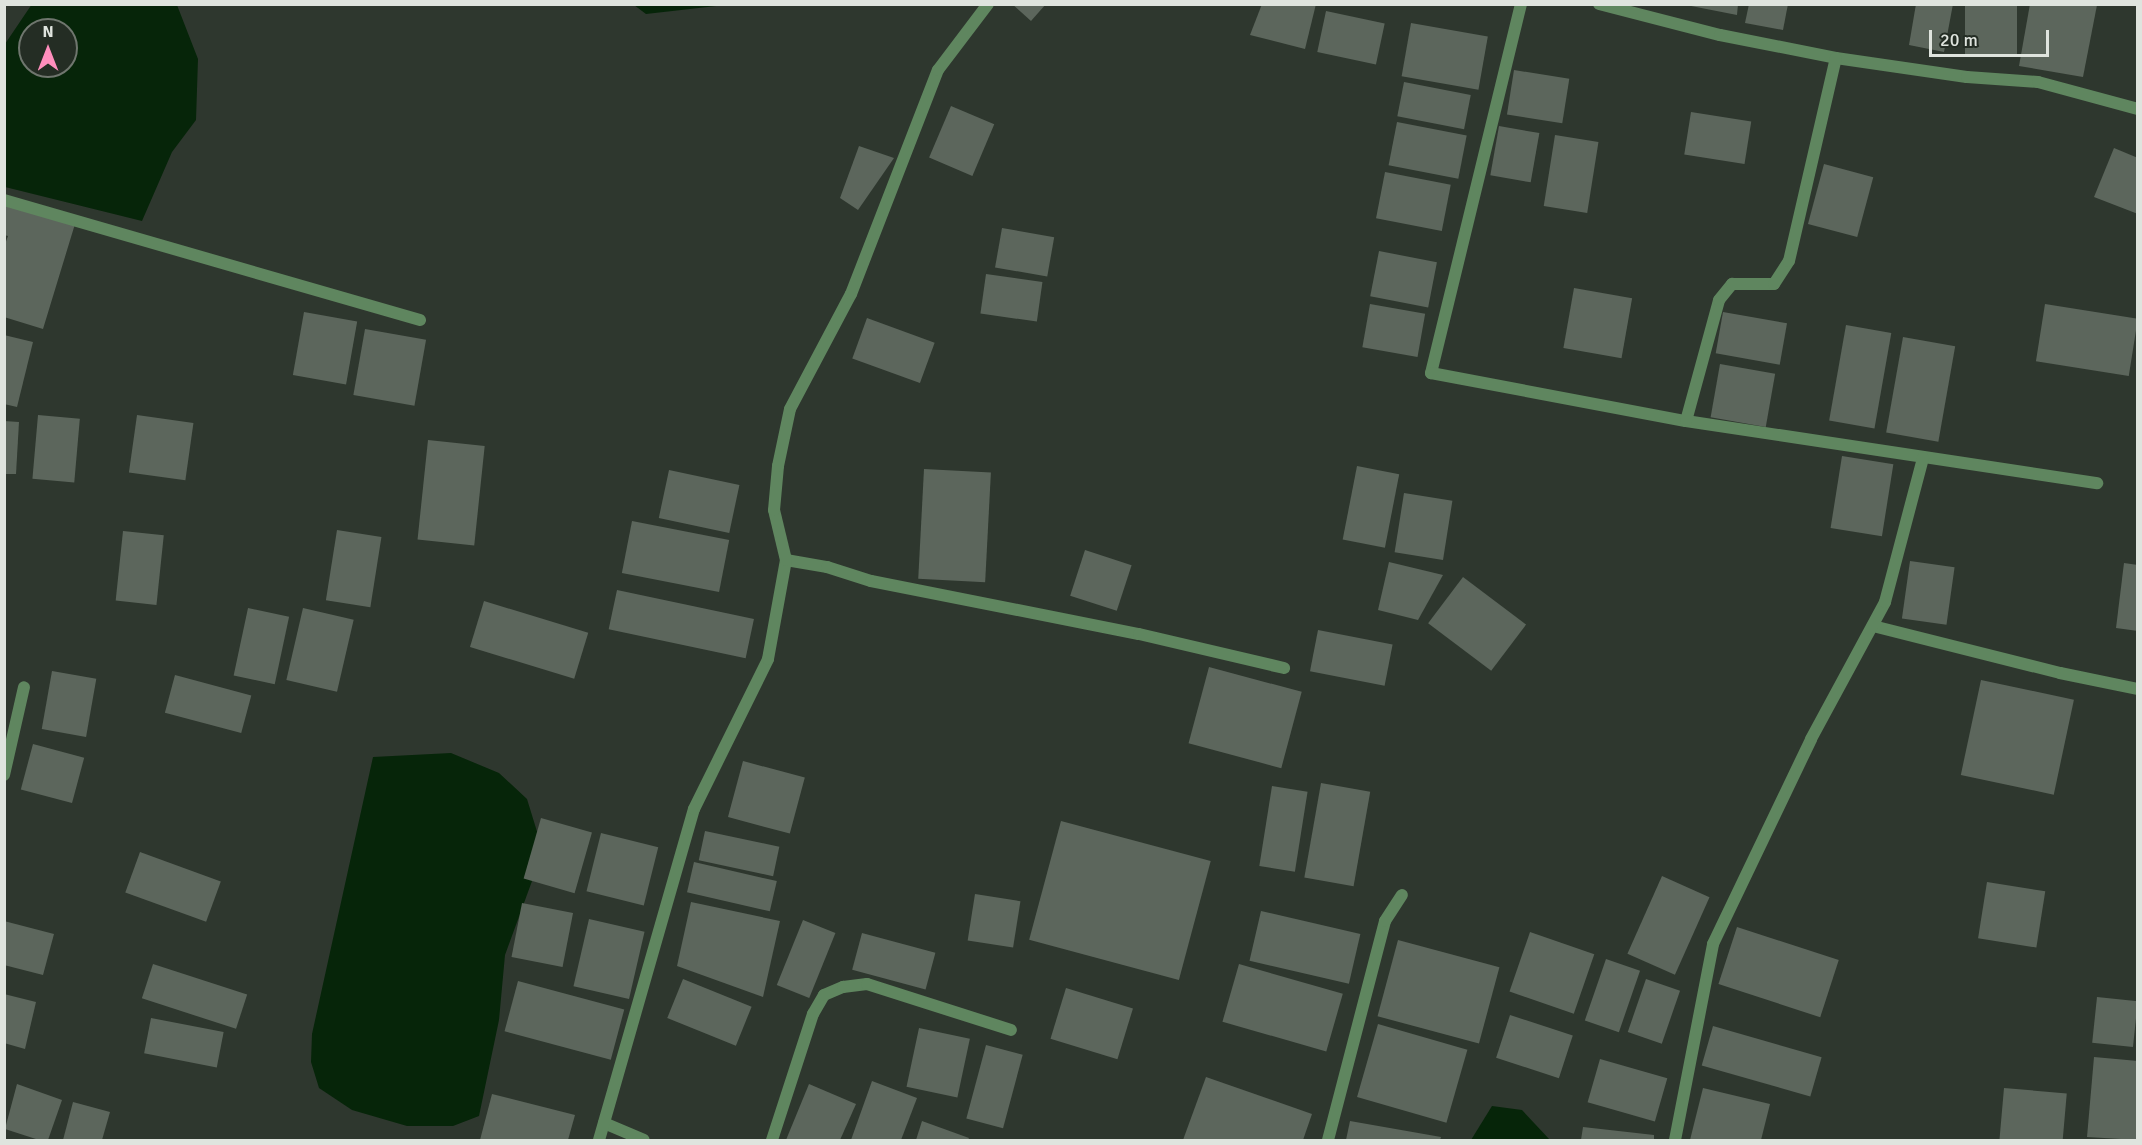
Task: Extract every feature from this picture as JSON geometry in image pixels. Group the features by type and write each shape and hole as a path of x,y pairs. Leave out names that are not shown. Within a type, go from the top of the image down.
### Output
{"street":[{"path":"599,1140 694,809 768,659 786,560 774,510 778,466 790,409 851,294 938,70 988,4"},
{"path":"1521,4 1431,373 1686,421 2097,483"},
{"path":"1599,4 1720,34 1836,58 1967,78 2038,82 2138,109"},
{"path":"1686,421 1719,300 1732,284 1774,284 1790,261 1836,58"},
{"path":"4,200 420,320"},
{"path":"1675,1140 1713,944 1811,739 1885,602 1923,458"},
{"path":"786,560 827,567 872,581 1139,634 1284,668"},
{"path":"1873,626 2060,673 2138,689"},
{"path":"4,775 24,687"},
{"path":"1328,1140 1384,921 1402,895"},
{"path":"772,1140 813,1014 824,995 843,987 867,984 1011,1030"},
{"path":"604,1124 644,1140"}],"shaded area":[{"path":"32,4 177,5 198,59 196,120 172,152 142,221 5,187 5,44 18,25 18,78 78,78 78,18 23,18"},
{"path":"725,4 646,14 634,5"},
{"path":"451,753 499,773 527,799 543,851 505,955 499,1020 479,1116 453,1126 407,1126 352,1110 319,1088 311,1062 312,1034 373,757"},
{"path":"1492,1106 1522,1110 1550,1140 1471,1140"}],"building":[{"path":"1012,4 1046,4 1031,21"},
{"path":"1262,4 1316,4 1305,49 1250,35"},
{"path":"1681,4 1738,4 1737,15"},
{"path":"1749,4 1788,4 1783,30 1745,23"},
{"path":"1916,4 1953,4 1944,52 1909,45"},
{"path":"1965,4 2017,4 2017,57 1965,57"},
{"path":"2030,4 2097,5 2083,77 2019,66"},
{"path":"1326,11 1385,23 1376,65 1317,52"},
{"path":"1411,23 1488,37 1478,90 1402,76"},
{"path":"1514,70 1569,79 1562,123 1507,114"},
{"path":"1404,82 1471,95 1464,129 1397,116"},
{"path":"951,106 994,124 972,176 929,158"},
{"path":"1691,112 1751,122 1745,164 1684,154"},
{"path":"1397,122 1467,136 1458,179 1389,165"},
{"path":"1499,126 1539,133 1531,182 1490,175"},
{"path":"1555,135 1598,142 1587,213 1544,206"},
{"path":"859,146 894,158 858,210 840,198"},
{"path":"2114,148 2138,158 2138,214 2094,197"},
{"path":"1824,164 1873,177 1857,237 1808,224"},
{"path":"1385,172 1451,185 1442,231 1376,218"},
{"path":"4,204 75,224 43,329 4,317 4,247 8,236 4,235"},
{"path":"1002,228 1054,237 1047,277 995,267"},
{"path":"1379,251 1437,262 1428,307 1370,296"},
{"path":"986,274 1042,282 1037,322 980,314"},
{"path":"1574,288 1632,298 1622,358 1563,348"},
{"path":"1370,304 1425,314 1418,357 1362,347"},
{"path":"2045,304 2138,319 2129,376 2036,361"},
{"path":"304,312 357,321 346,384 293,375"},
{"path":"1723,312 1787,323 1780,365 1716,353"},
{"path":"867,318 935,343 920,383 852,358"},
{"path":"1846,325 1891,333 1874,429 1829,421"},
{"path":"365,329 426,340 414,406 353,395"},
{"path":"4,335 33,342 17,407 4,404"},
{"path":"1903,337 1955,346 1938,442 1886,433"},
{"path":"1720,364 1775,374 1766,427 1711,417"},
{"path":"38,415 80,419 74,482 32,479"},
{"path":"137,415 193,423 185,480 129,472"},
{"path":"4,421 19,422 16,474 4,474"},
{"path":"428,440 485,446 474,545 418,539"},
{"path":"1842,456 1893,464 1882,536 1831,528"},
{"path":"1357,466 1399,474 1385,548 1343,540"},
{"path":"924,469 991,473 985,582 918,579"},
{"path":"669,470 739,485 729,533 659,518"},
{"path":"1404,493 1452,501 1443,560 1395,552"},
{"path":"632,521 729,540 719,592 622,573"},
{"path":"337,530 381,537 370,607 326,600"},
{"path":"123,531 164,535 156,605 116,601"},
{"path":"1085,550 1132,565 1117,611 1070,596"},
{"path":"1910,561 1955,567 1946,625 1902,618"},
{"path":"1389,562 1443,575 1418,620 1378,610"},
{"path":"2124,563 2138,565 2138,631 2116,628"},
{"path":"1463,577 1526,625 1491,671 1428,623"},
{"path":"617,590 754,619 746,658 609,629"},
{"path":"484,601 588,633 574,679 470,647"},
{"path":"248,608 289,617 275,684 234,675"},
{"path":"303,608 354,620 337,692 286,680"},
{"path":"1318,630 1393,645 1385,686 1310,671"},
{"path":"1209,667 1302,692 1281,768 1189,743"},
{"path":"52,671 96,679 86,737 42,729"},
{"path":"175,675 251,695 241,733 165,713"},
{"path":"1981,680 2074,700 2054,795 1961,775"},
{"path":"33,744 84,758 72,803 21,789"},
{"path":"743,761 805,778 790,834 728,817"},
{"path":"1321,783 1370,792 1354,886 1304,878"},
{"path":"1272,786 1308,792 1295,872 1259,866"},
{"path":"541,818 592,833 575,893 524,879"},
{"path":"1061,821 1211,861 1179,980 1029,940"},
{"path":"705,831 779,847 773,876 699,860"},
{"path":"601,833 658,847 644,905 586,891"},
{"path":"140,852 221,881 206,922 125,892"},
{"path":"694,862 777,881 770,911 687,892"},
{"path":"1662,876 1710,897 1675,975 1627,954"},
{"path":"1987,882 2045,891 2036,948 1978,938"},
{"path":"975,894 1020,901 1013,948 968,940"},
{"path":"691,902 780,921 763,997 677,966"},
{"path":"522,903 573,913 563,967 512,957"},
{"path":"1261,911 1360,934 1349,984 1250,961"},
{"path":"589,919 645,932 629,999 573,986"},
{"path":"803,920 835,933 809,998 777,985"},
{"path":"4,921 54,934 43,975 4,965"},
{"path":"1737,927 1839,960 1820,1017 1718,984"},
{"path":"1530,932 1594,954 1574,1014 1509,992"},
{"path":"862,933 935,953 926,989 852,970"},
{"path":"1398,940 1499,967 1479,1043 1378,1016"},
{"path":"1606,959 1640,971 1619,1032 1585,1020"},
{"path":"153,964 247,995 236,1029 142,998"},
{"path":"1239,964 1343,994 1326,1051 1222,1022"},
{"path":"683,979 752,1007 736,1046 667,1018"},
{"path":"1646,979 1680,991 1662,1044 1628,1032"},
{"path":"518,981 624,1009 611,1060 505,1031"},
{"path":"1066,988 1133,1008 1117,1059 1051,1039"},
{"path":"4,994 36,1002 25,1049 4,1043"},
{"path":"2097,997 2138,1001 2133,1047 2092,1043"},
{"path":"1510,1015 1573,1035 1559,1078 1496,1058"},
{"path":"151,1018 224,1032 217,1067 144,1053"},
{"path":"1378,1024 1467,1050 1446,1123 1357,1097"},
{"path":"1713,1026 1822,1057 1810,1097 1702,1065"},
{"path":"919,1028 970,1039 957,1098 907,1087"},
{"path":"986,1045 1023,1055 1003,1128 966,1118"},
{"path":"2094,1057 2138,1061 2138,1140 2087,1137"},
{"path":"1600,1059 1667,1078 1655,1122 1588,1102"},
{"path":"1206,1077 1312,1114 1303,1140 1183,1140"},
{"path":"872,1081 917,1098 901,1140 851,1140"},
{"path":"17,1084 62,1100 48,1140 39,1140 5,1129"},
{"path":"809,1084 856,1104 840,1140 786,1140"},
{"path":"1703,1088 1770,1104 1761,1140 1690,1140"},
{"path":"2004,1088 2067,1093 2063,1140 1999,1140"},
{"path":"492,1094 575,1115 568,1140 480,1140"},
{"path":"73,1102 110,1112 102,1140 63,1140"},
{"path":"922,1121 969,1138 968,1140 916,1140"},
{"path":"1350,1121 1441,1137 1440,1140 1346,1140"},
{"path":"1583,1127 1654,1135 1654,1140 1581,1140"}]}
